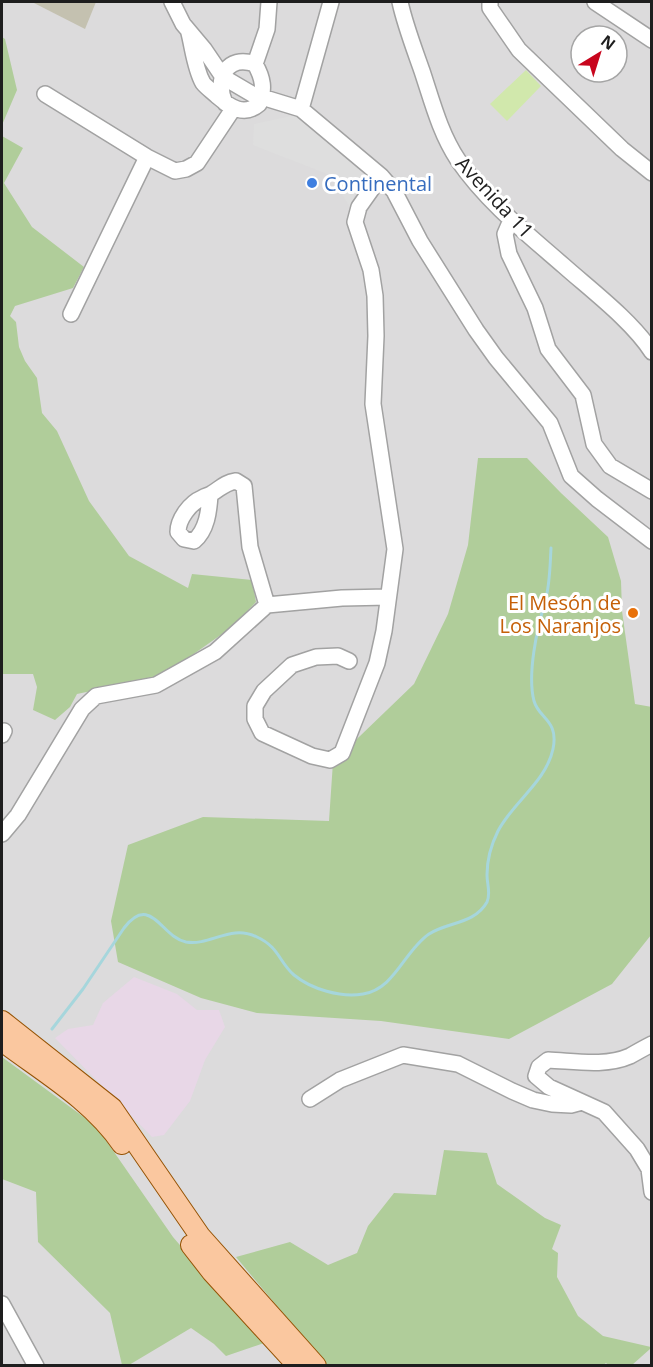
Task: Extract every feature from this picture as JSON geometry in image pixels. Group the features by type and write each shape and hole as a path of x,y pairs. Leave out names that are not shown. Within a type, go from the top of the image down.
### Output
{"main road":[{"path":"2,1021 112,1108 200,1236 316,1365"},
{"path":"2,1041 103,1119 212,1272 298,1365"}],"street":[{"path":"172,2 189,33 204,49 223,77 256,96 301,109 381,176 402,204 407,219 476,330 550,423 571,476 597,500 651,541"},
{"path":"189,33 198,73 204,85 238,111 255,108 259,104 264,86 255,64 267,29 269,2"},
{"path":"301,109 331,2"},
{"name":"Avenida 11","path":"400,2 432,103 450,145 471,178 511,220 619,314 651,352"},
{"path":"490,2 490,8 519,50 622,149 651,173"},
{"path":"595,2 651,40"},
{"path":"229,106 221,94 226,69 234,62 244,60 255,64"},
{"path":"45,94 147,157 175,171 197,163 229,106"},
{"path":"71,314 147,157"},
{"path":"349,661 338,656 316,657 292,665 264,691 255,706 255,719 262,733 312,756 330,759 342,753 377,663 395,549 373,404 375,296 371,270 355,222 358,207 381,176"},
{"path":"511,220 505,234 509,254 535,308 548,349 583,395 594,444 610,466 651,491"},
{"path":"210,495 224,483 236,481 244,486 250,547 267,605"},
{"path":"2,834 18,815 82,709 96,696 156,685 215,652 267,605 342,598 388,597"},
{"path":"651,1044 628,1057 613,1060 595,1062 548,1060 539,1067 536,1076 542,1083 604,1112 637,1149 649,1169 651,1192"},
{"path":"310,1099 340,1080 403,1054 458,1064 533,1100 571,1105 582,1102"},
{"path":"2,1304 36,1365"}],"shaded area":[{"path":"2,2 651,2 651,1365 2,1366"},
{"path":"32,2 96,2 85,29"},
{"path":"296,115 363,173 350,207 330,175 253,145 254,124"},
{"path":"134,977 177,994 197,1010 219,1010 225,1027 205,1060 190,1101 164,1135 152,1137 55,1038 68,1029 93,1025 103,1003"}],"green space":[{"path":"2,37 5,39 17,90 2,125"},
{"path":"526,70 541,86 507,121 490,104"},
{"path":"2,136 23,148 4,183 32,227 84,267 73,288 15,306 10,316 16,322 19,347 25,361 37,378 42,413 57,431 89,501 129,556 188,588 192,574 252,580 256,602 232,627 154,682 124,684 77,694 70,707 55,720 33,710 37,687 33,674 2,674"},
{"path":"478,458 527,458 608,537 621,581 622,611 635,704 652,707 651,935 612,984 509,1039 381,1021 257,1013 201,998 118,962 111,921 128,845 203,817 329,821 333,762 414,684 448,614 468,545"},
{"path":"2,1057 96,1126 173,1237 264,1343 226,1356 214,1344 191,1328 129,1365 122,1365 110,1313 38,1242 36,1192 2,1179"},
{"path":"444,1150 487,1153 497,1184 545,1218 561,1225 552,1249 558,1253 557,1277 578,1316 603,1336 651,1347 651,1350 632,1365 608,1365 606,1363 602,1366 326,1365 236,1257 290,1242 328,1265 357,1253 368,1226 394,1193 436,1195"}],"waterway":[{"path":"52,1029 83,989 124,928 133,918 142,915 156,920 177,939 186,942 204,941 238,933 257,937 270,945 289,970 301,980 327,991 354,995 374,991 383,985 420,941 429,934 468,919 482,909 488,899 488,864 496,836 504,821 544,772 553,749 554,739 551,726 536,707 532,690 532,665 548,589 551,548"}],"place":[{"name":"Continental","path":"312,183"},
{"name":"El Mesón de Los Naranjos","path":"633,613"}]}
